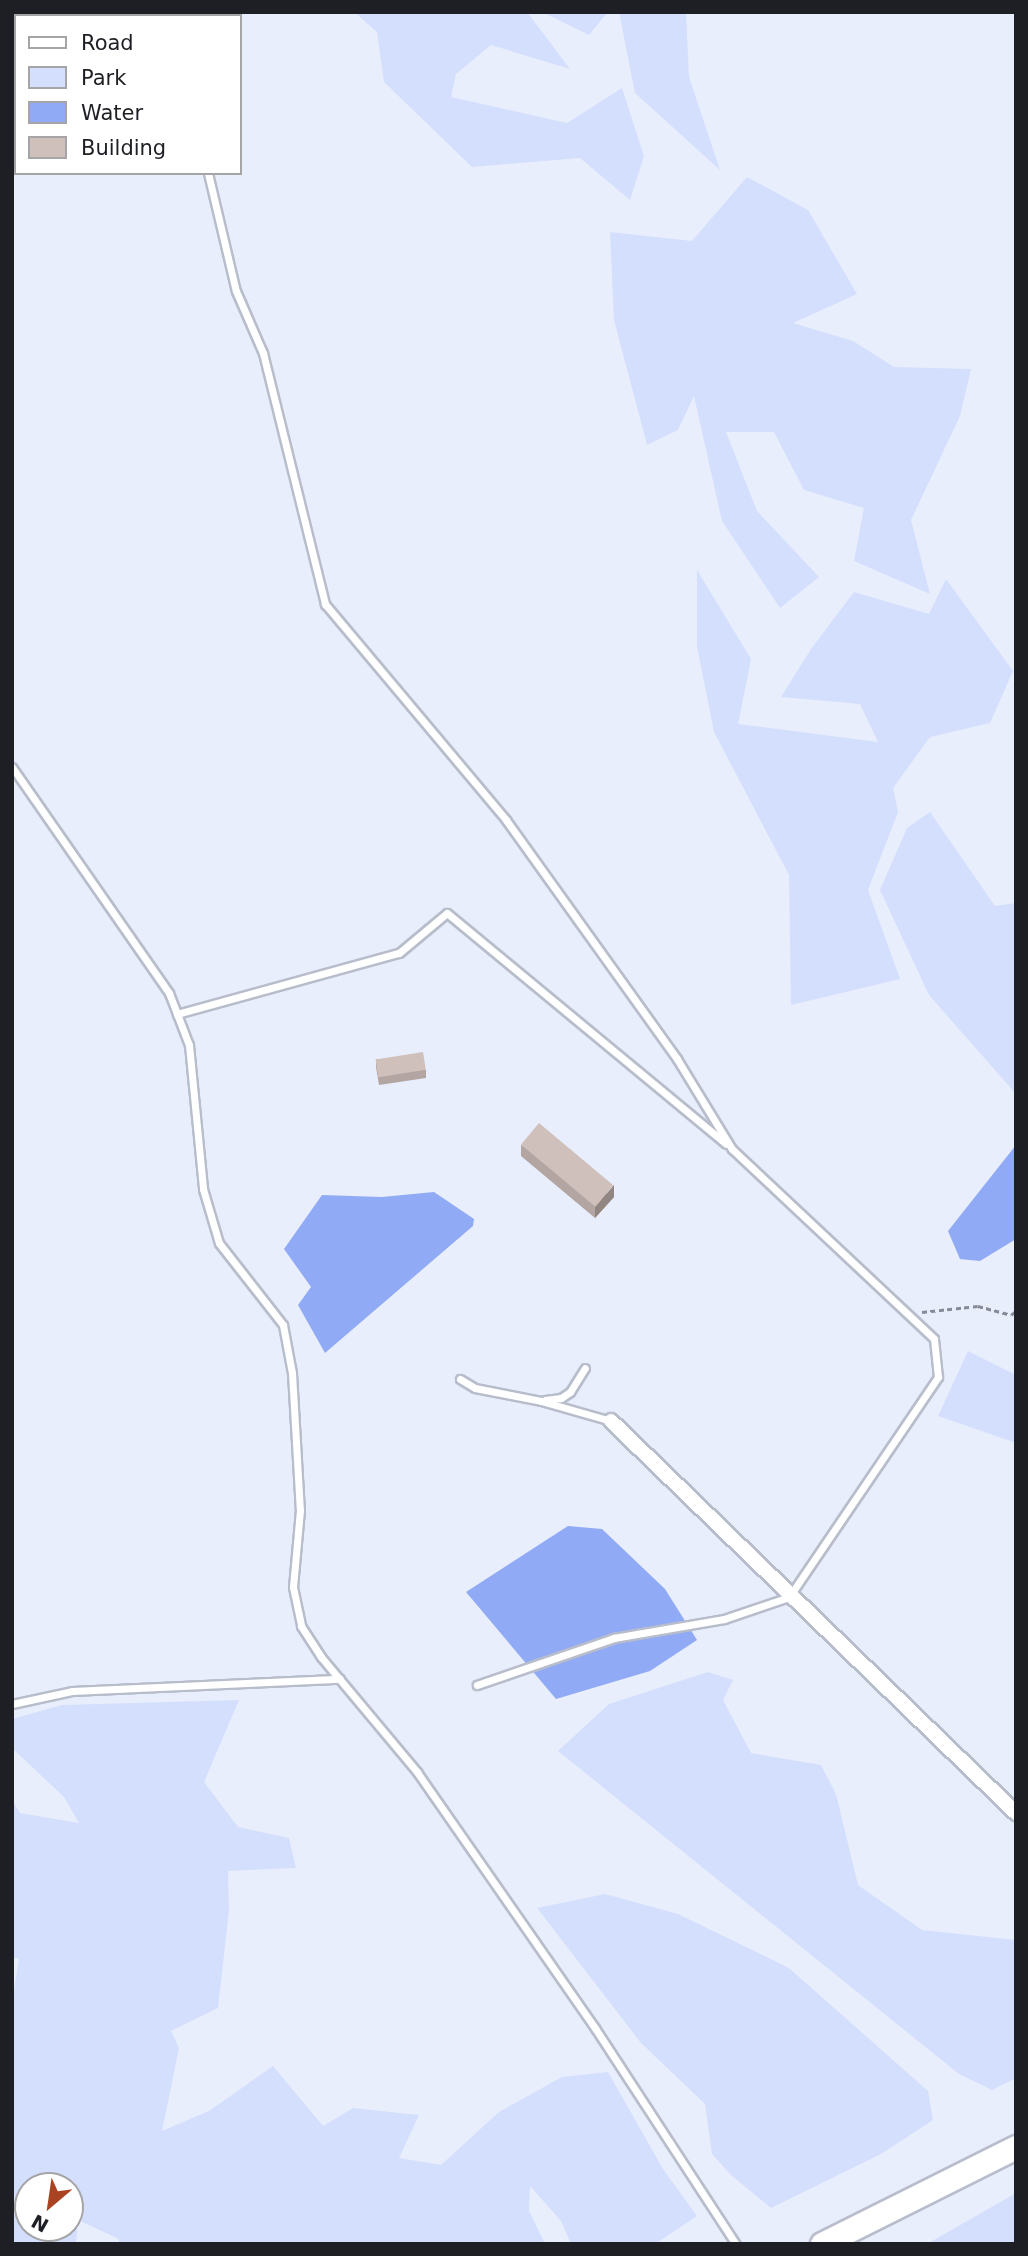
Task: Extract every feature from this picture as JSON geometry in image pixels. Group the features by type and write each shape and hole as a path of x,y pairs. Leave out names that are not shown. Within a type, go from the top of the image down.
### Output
{"main road":[{"path":"822,2244 1016,2147"}],"street":[{"path":"611,1421 753,1556 789,1597 1016,1813"}],"lane":[{"path":"208,175 236,291 263,353 325,604 506,820 677,1059 732,1149"},
{"path":"12,767 169,993 189,1045 203,1189 219,1243 283,1325 292,1373 300,1510 293,1587 301,1626 340,1679 425,1783 595,2028 736,2244"},
{"path":"177,1014 399,953 447,913 732,1149 904,1314 934,1339 939,1377 789,1597 724,1619 614,1638 477,1685"},
{"path":"541,1401 561,1398 570,1392 585,1368"},
{"path":"460,1379 475,1388 541,1401 611,1421"},
{"path":"12,1704 72,1691 340,1679"}],"path":[{"path":"904,1314 978,1306 1011,1315 1016,1311"}],"green space":[{"path":"354,12 527,12 570,69 491,45 456,74 451,97 567,123 622,88 644,156 630,200 580,158 472,167 384,82 377,32"},
{"path":"542,12 607,12 607,13 589,35"},
{"path":"619,12 686,12 689,77 720,170 635,93"},
{"path":"747,177 808,210 857,294 793,323 853,341 894,367 971,369 960,416 911,520 930,594 854,561 864,508 804,490 774,432 726,432 757,511 819,577 780,608 722,521 694,396 678,430 647,445 614,320 610,232 692,241"},
{"path":"697,570 751,659 738,724 878,742 860,704 781,697 811,649 854,592 929,614 946,579 1013,671 990,723 930,737 893,788 898,812 868,890 900,979 791,1005 789,875 714,732 697,647"},
{"path":"930,812 995,906 1016,903 1016,1094 929,995 880,890 907,828"},
{"path":"968,1351 1016,1375 1016,1443 938,1416"},
{"path":"708,1672 733,1680 723,1700 751,1753 821,1765 836,1794 858,1885 922,1930 1016,1940 1016,2078 992,2090 959,2074 558,1751 609,1704"},
{"path":"239,1700 204,1782 238,1827 289,1838 296,1868 228,1871 229,1910 218,2008 171,2031 179,2048 162,2131 209,2111 273,2066 323,2126 353,2108 419,2115 399,2158 441,2165 499,2112 562,2077 608,2072 663,2169 697,2216 655,2244 571,2244 561,2221 530,2186 529,2211 545,2244 119,2244 119,2239 84,2223 84,2172 14,2172 14,2242 76,2242 12,2244 12,2003 19,1958 12,1958 12,1800 20,1813 79,1823 64,1797 12,1748 12,1719 62,1705"},
{"path":"605,1894 678,1914 789,1968 928,2091 933,2120 881,2154 771,2208 731,2175 712,2154 705,2104 641,2043 537,1908"},
{"path":"1016,2193 1016,2244 927,2244"}],"water":[{"path":"1016,1145 1016,1239 980,1261 960,1259 948,1231"},
{"path":"434,1192 474,1219 473,1226 325,1353 298,1305 311,1287 284,1249 322,1195 382,1197"},
{"path":"568,1526 602,1529 665,1589 697,1640 650,1671 556,1699 466,1592"}],"building":[{"path":"423,1052 426,1070 378,1077 376,1060"},
{"path":"539,1123 613,1185 595,1207 521,1144"}]}
